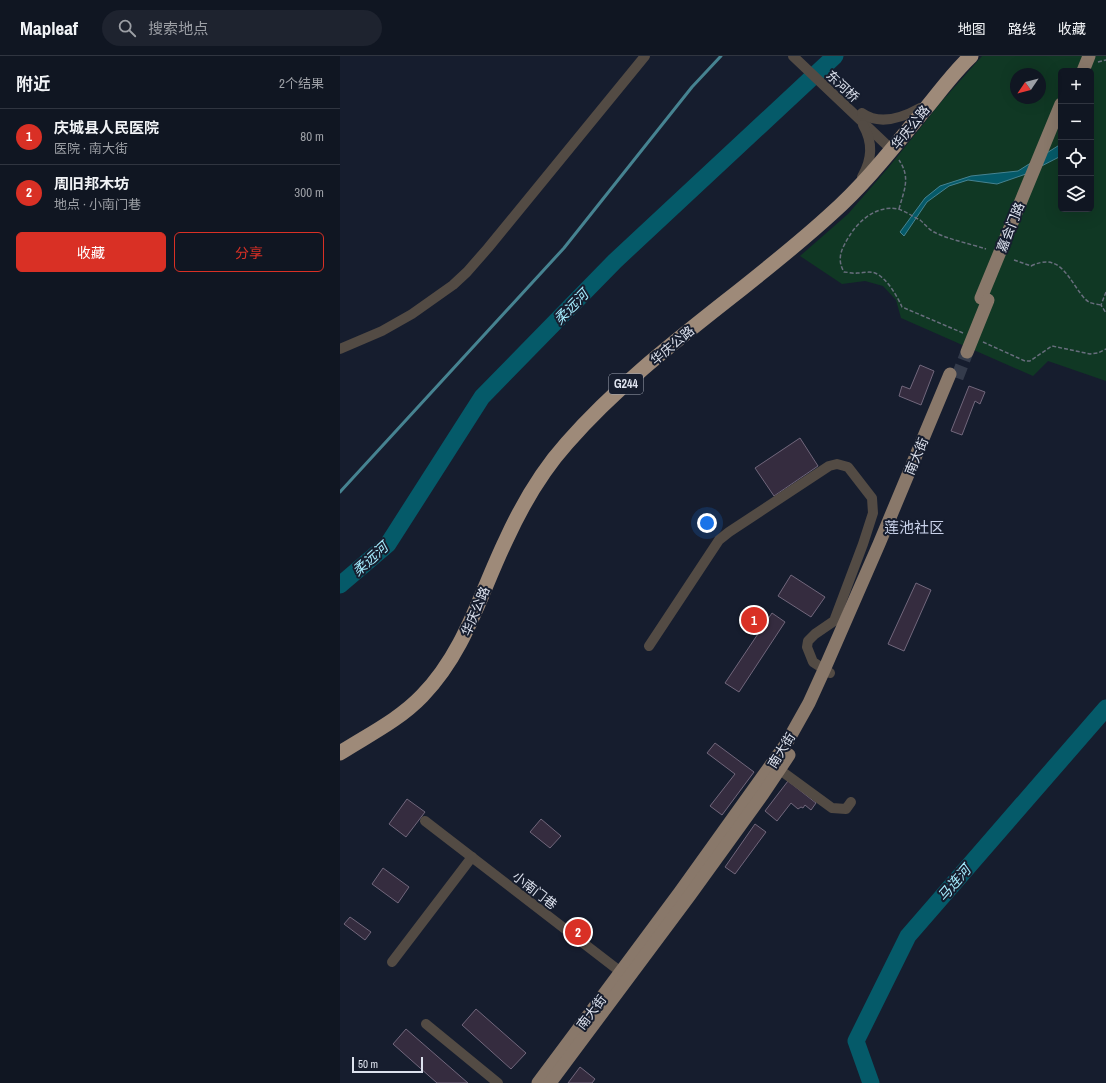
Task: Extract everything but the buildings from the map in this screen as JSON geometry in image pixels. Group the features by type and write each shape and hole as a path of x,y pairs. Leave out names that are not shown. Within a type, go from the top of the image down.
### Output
{"highway":[{"name":"华庆公路","path":"340,748 408,702 437,670 459,636 501,539 520,501 538,471 590,410 630,374 810,226 840,199 892,146 920,108 964,56"},
{"name":"华庆公路","path":"340,753 412,706 436,680 450,661 463,639 505,541 524,503 543,474 566,444 589,418 645,368 829,216 857,190 953,74 971,56"}],"main road":[{"path":"1076,68 1082,56"},
{"path":"1084,68 1090,56"},
{"name":"嘉会门路","path":"963,351 1047,147 1058,113"},
{"name":"嘉会门路","path":"1047,147 1058,127"},
{"name":"南大街","path":"550,1083 776,759 827,672 885,549 953,376"},
{"name":"南大街","path":"538,1083 625,975 780,770 816,706 827,672"}],"street":[{"path":"467,272 485,245 639,56"},
{"path":"340,349 382,331 412,314 453,285 467,272 645,56"},
{"name":"东河桥","path":"793,56 860,116"},
{"name":"东河桥","path":"801,56 860,116"},
{"path":"860,116 878,120 892,120 920,108"},
{"path":"860,116 892,146"},
{"path":"860,116 870,144 868,164 862,178"},
{"path":"649,646 719,540 829,466 837,464 848,467 865,488 872,498 873,512 863,544 834,621 815,634 808,642 807,648 813,662 827,672"},
{"path":"780,770 832,808 846,809 851,802"},
{"name":"小南门巷","path":"425,821 625,975"},
{"path":"392,962 472,857"},
{"path":"426,1024 498,1083"}],"path":[{"path":"892,146 905,168 906,185 899,209"},
{"path":"967,335 902,307 897,294 876,273 844,272 840,264 840,255 845,244 859,223 867,217 886,209 899,209 920,220 933,232 986,249"},
{"path":"1014,260 1031,266 1039,262 1057,264 1066,272 1082,296 1088,302 1101,305 1106,313"},
{"path":"1101,305 1106,292"},
{"path":"981,341 1030,361 1052,346 1090,354 1098,354 1106,349"}],"green space":[{"path":"982,56 1106,56 1106,381 1048,361 1033,376 901,318 896,300 883,286 865,281 842,284 800,256 848,214 888,168 942,101"}],"water":[{"path":"1058,146 1058,158 1026,174 997,184 968,180 949,186 927,202 904,236 900,232 925,198 940,186 971,176 1018,171"}],"waterway":[{"path":"340,492 564,248 692,87 721,56"},
{"name":"柔远河","path":"340,585 388,544 482,397 615,261 835,56"},
{"name":"马连河","path":"871,1083 856,1041 908,936 1106,708"}],"tunnel":[{"path":"957,378 967,352"}],"place":[{"name":"庆城县人民医院","path":"754,620"},
{"name":"周旧邦木坊","path":"578,932"}],"district":[{"name":"莲池社区","path":"914,528"}]}
